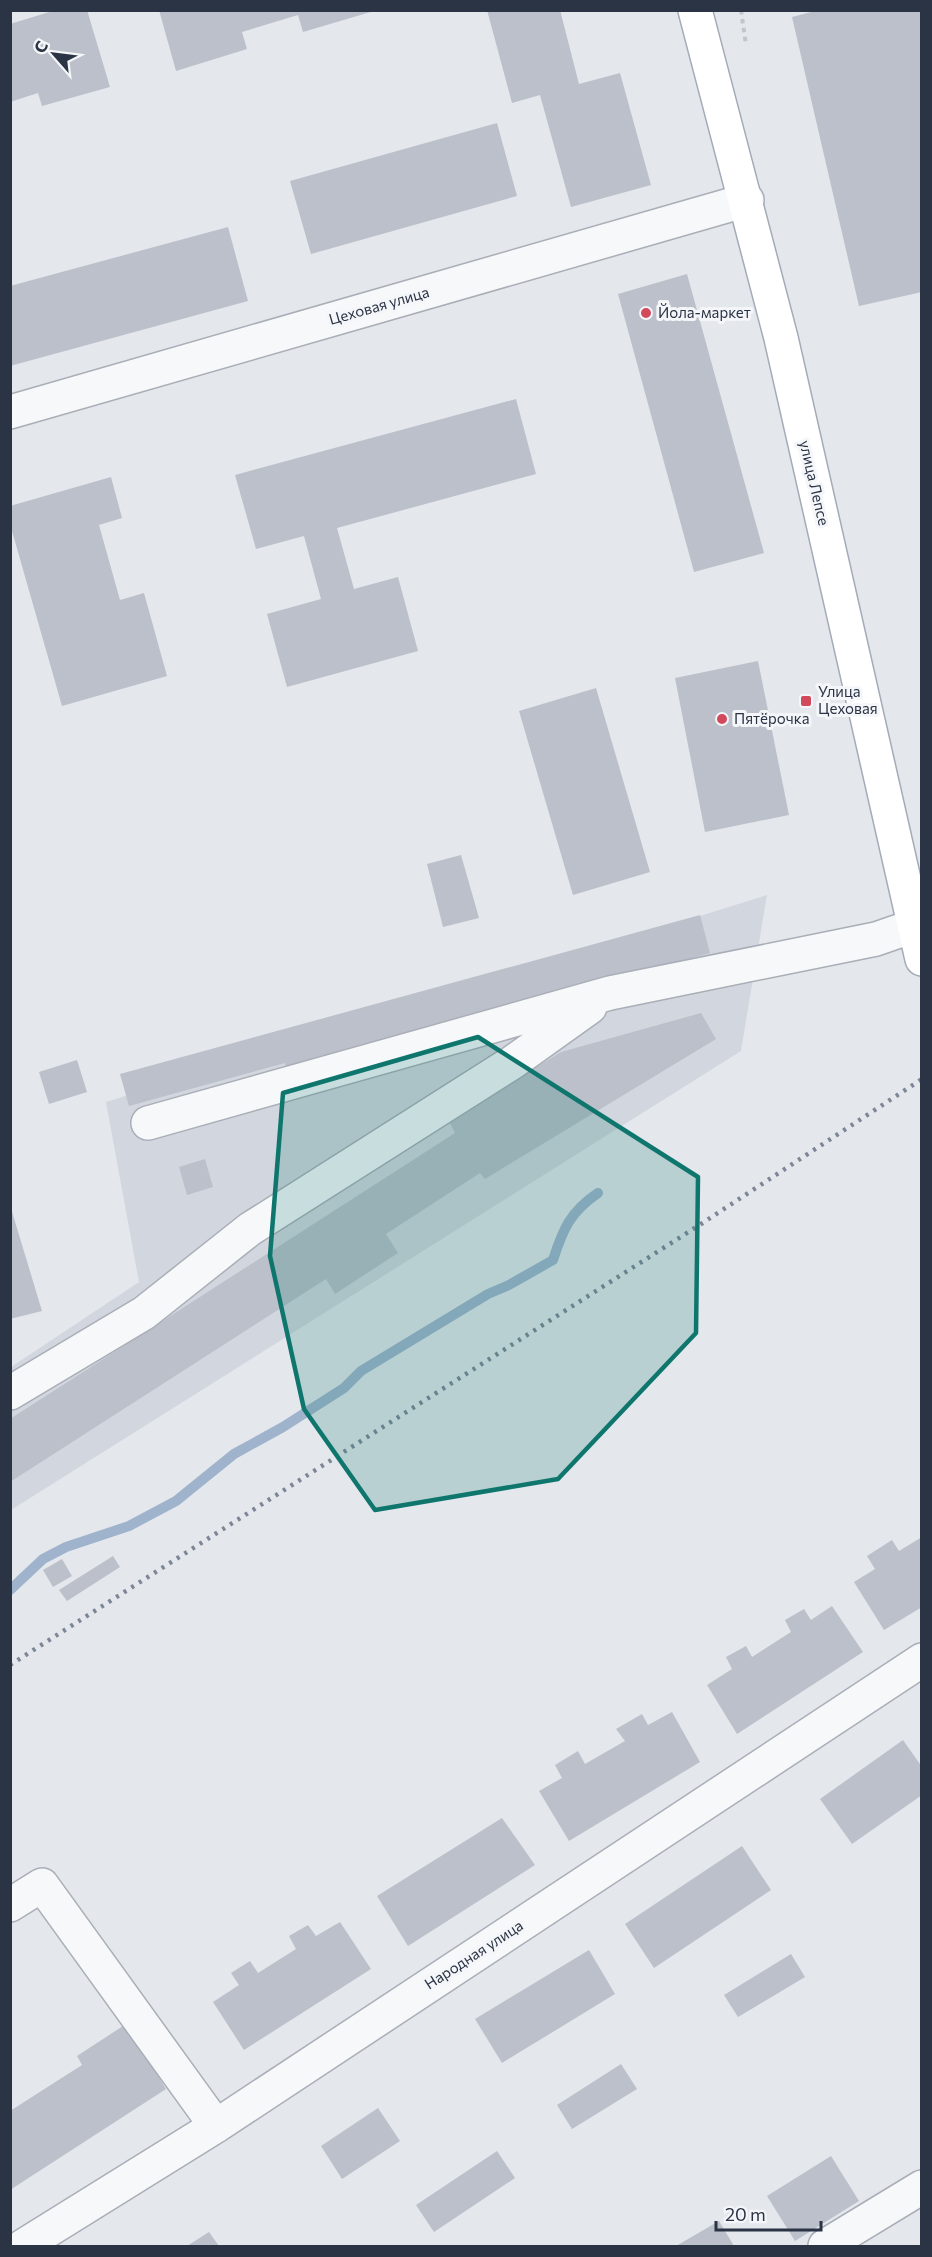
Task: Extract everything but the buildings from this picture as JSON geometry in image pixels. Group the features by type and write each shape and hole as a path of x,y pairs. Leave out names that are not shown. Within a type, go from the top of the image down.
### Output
{"main road":[{"name":"улица Лепсе","path":"695,10 747,200 781,338 918,925 921,959"}],"street":[{"name":"Цеховая улица","path":"10,412 747,200"},
{"path":"148,1123 610,993 876,939 918,925"},
{"path":"10,1393 144,1313 250,1229 513,1062 610,993"},
{"name":"Народная улица","path":"23,2247 216,2126 921,1660"},
{"path":"10,1905 42,1885 216,2126"},
{"path":"825,2247 921,2187"}],"path":[{"path":"741,10 746,45"}],"highlighted area":[{"path":"478,1037 698,1177 696,1333 558,1479 375,1510 304,1409 270,1256 283,1093"}],"shaded area":[{"path":"767,895 741,1051 11,1510 11,1367 139,1282 106,1102"}],"waterway":[{"path":"10,1590 43,1559 66,1547 129,1526 176,1501 234,1454 283,1427 344,1388 361,1371 488,1294 553,1260 560,1239 574,1214 598,1193"}],"railway":[{"path":"10,1665 701,1224 922,1079"}],"place":[{"name":"Йола-маркет","path":"646,313"},
{"name":"Улица Цеховая","path":"806,701"},
{"name":"Пятёрочка","path":"722,719"}]}
